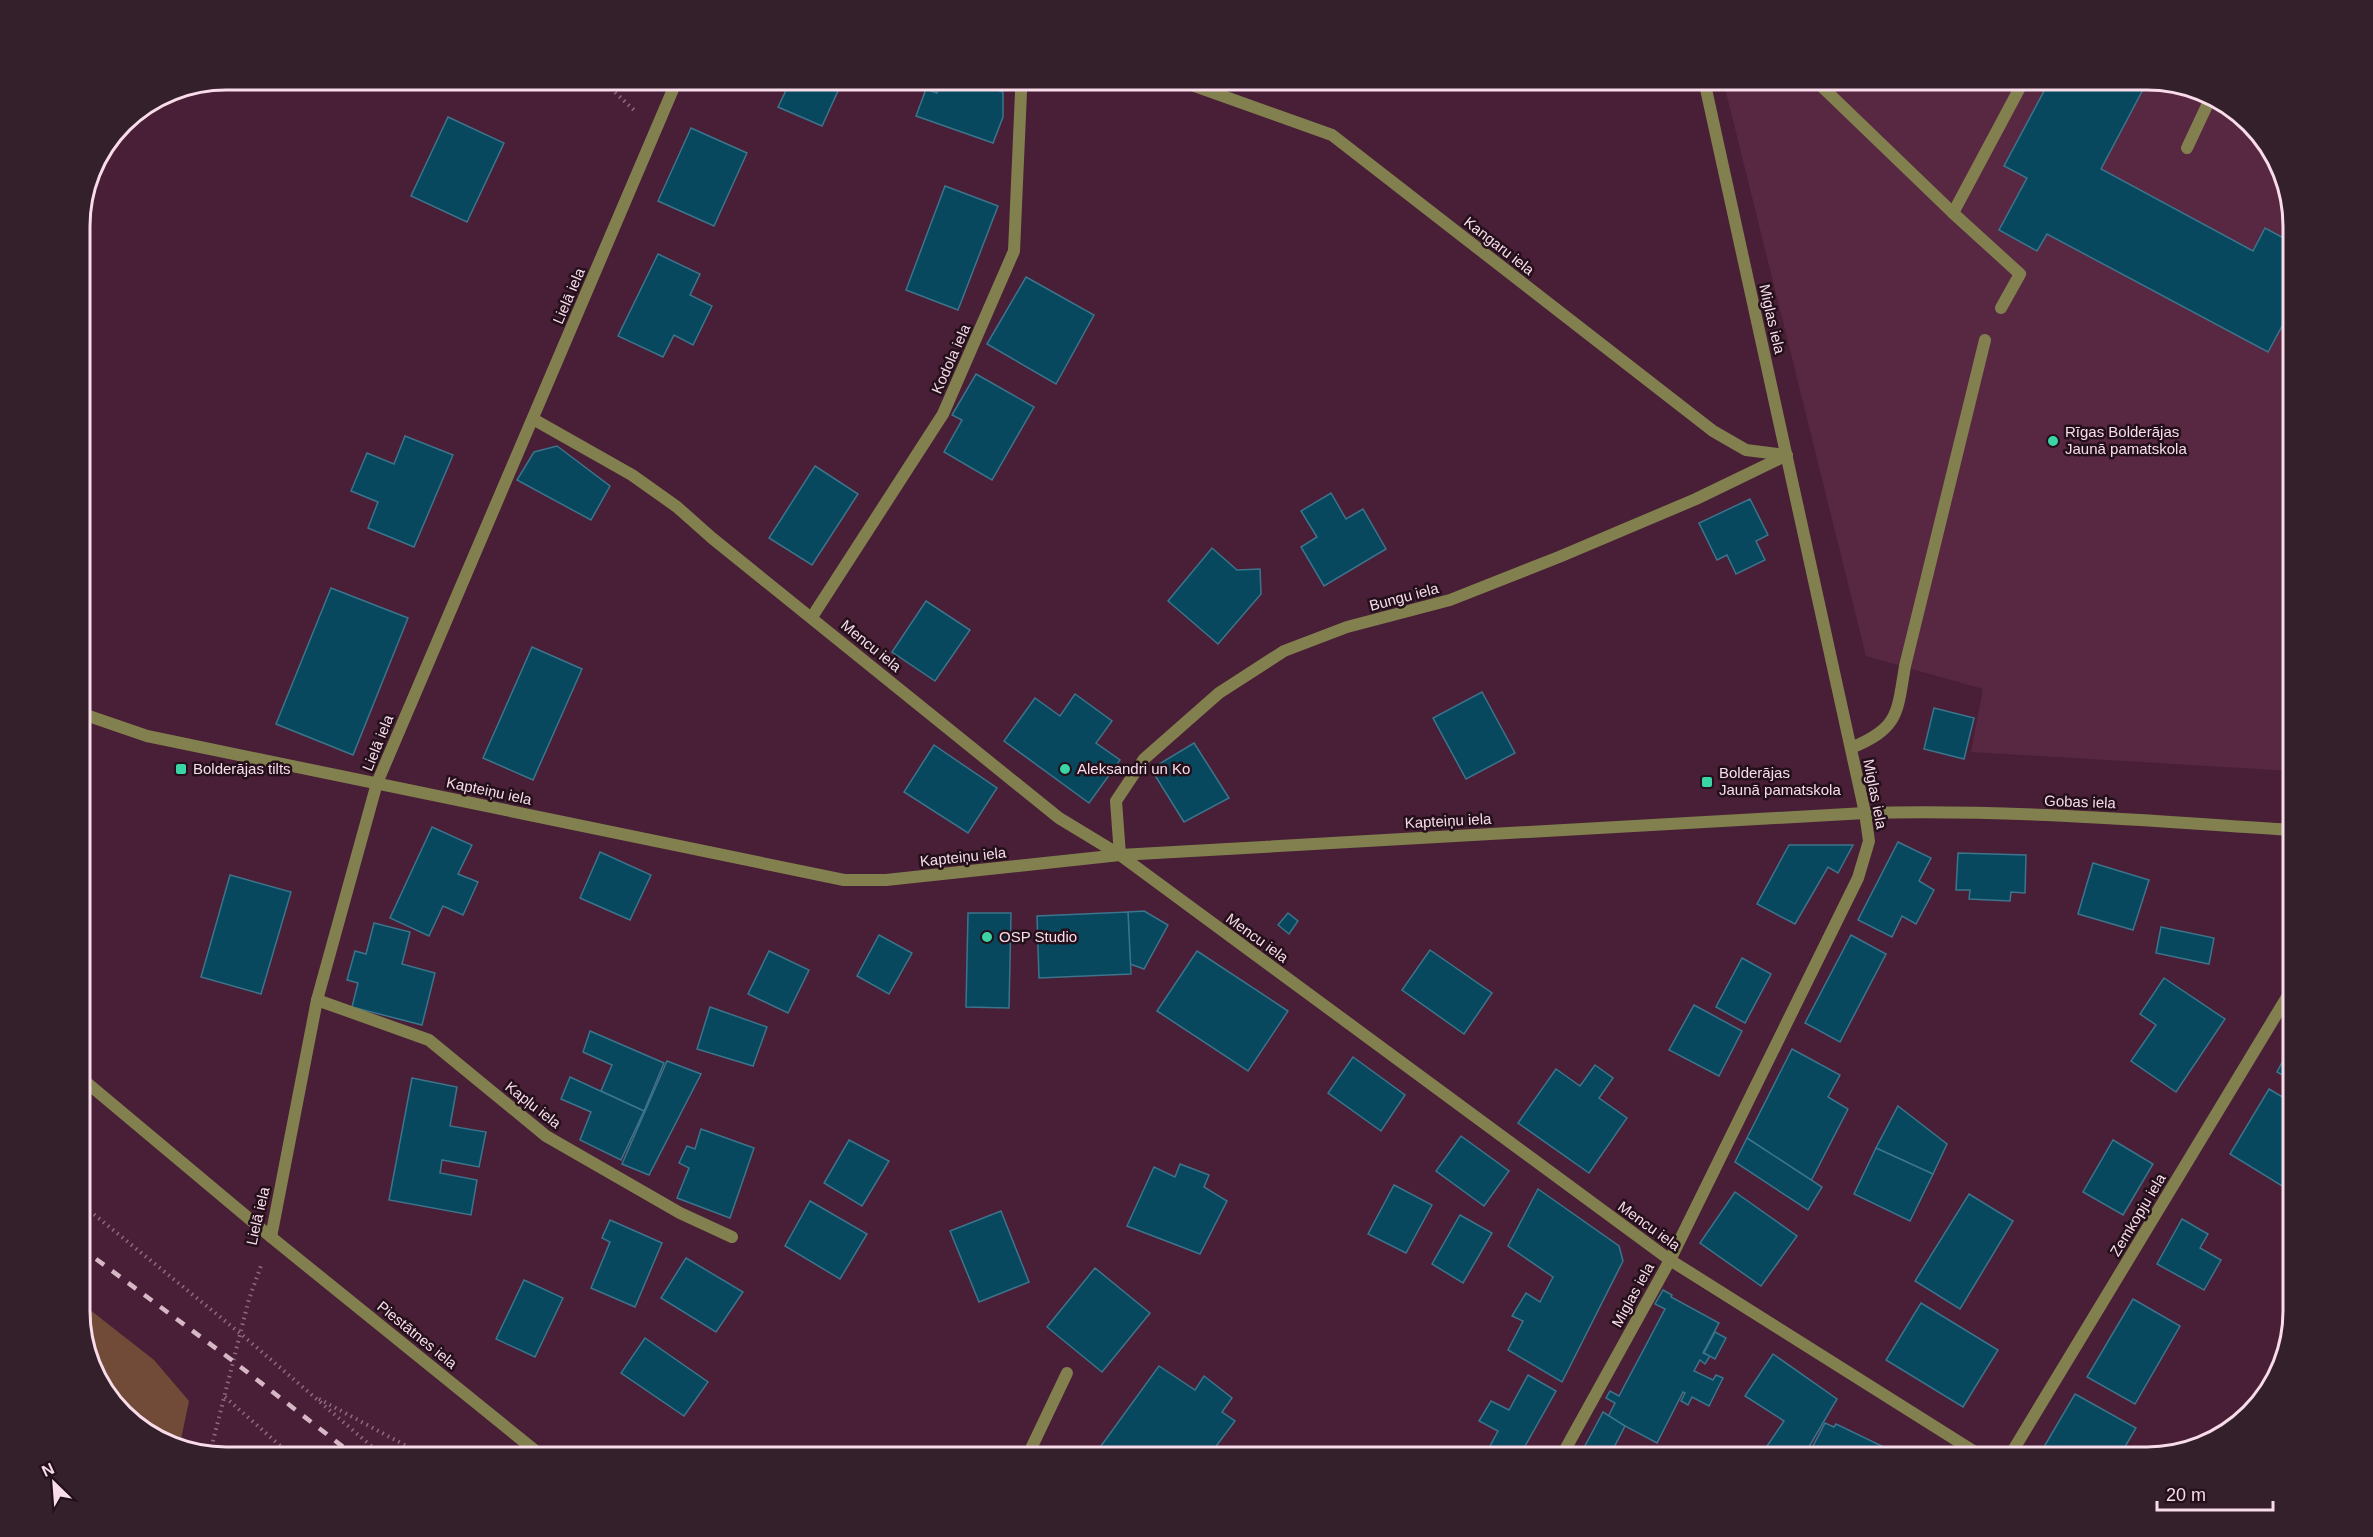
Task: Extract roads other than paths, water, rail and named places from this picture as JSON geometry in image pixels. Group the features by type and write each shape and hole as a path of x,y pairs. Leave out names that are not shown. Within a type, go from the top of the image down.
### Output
{"street":[{"name":"Lielā iela","path":"271,1237 317,1000 377,783 673,90"},
{"name":"Kodola iela","path":"812,617 943,414 1014,251 1021,90"},
{"name":"Kangaru iela","path":"1206,90 1332,135 1713,431 1746,450 1787,455"},
{"name":"Miglas iela","path":"1567,1447 1670,1260 1858,878 1869,841 1851,748 1706,90"},
{"path":"1825,90 2020,274 2001,308"},
{"path":"1953,213 2019,90"},
{"path":"2187,148 2208,104"},
{"path":"1851,748 1870,740 1887,728 1899,705 1905,666 1985,340"},
{"name":"Mencu iela","path":"533,419 632,475 668,501 1059,818 1120,855 1670,1260 1966,1447"},
{"name":"Bungu iela","path":"1120,855 1116,801 1144,759 1219,693 1284,651 1347,627 1461,596 1696,499 1787,455"},
{"name":"Kapteiņu iela","path":"90,717 147,736 844,880 886,880 1120,855 1865,813"},
{"name":"Gobas iela","path":"1865,813 1925,811 2106,818 2283,829"},
{"name":"Kapļu iela","path":"317,1000 429,1040 546,1136 680,1213 732,1237"},
{"name":"Zemkopju iela","path":"2016,1447 2283,1005"},
{"name":"Piestātnes iela","path":"90,1085 271,1237 529,1447"},
{"path":"1032,1447 1067,1373"}],"railway":[{"path":"90,1254 343,1447"}],"place":[{"name":"Rīgas Bolderājas Jaunā pamatskola","path":"2053,441"},
{"name":"Bolderājas tilts","path":"181,769"},
{"name":"Aleksandri un Ko","path":"1065,769"},
{"name":"Bolderājas Jaunā pamatskola","path":"1707,782"},
{"name":"OSP Studio","path":"987,937"}]}
